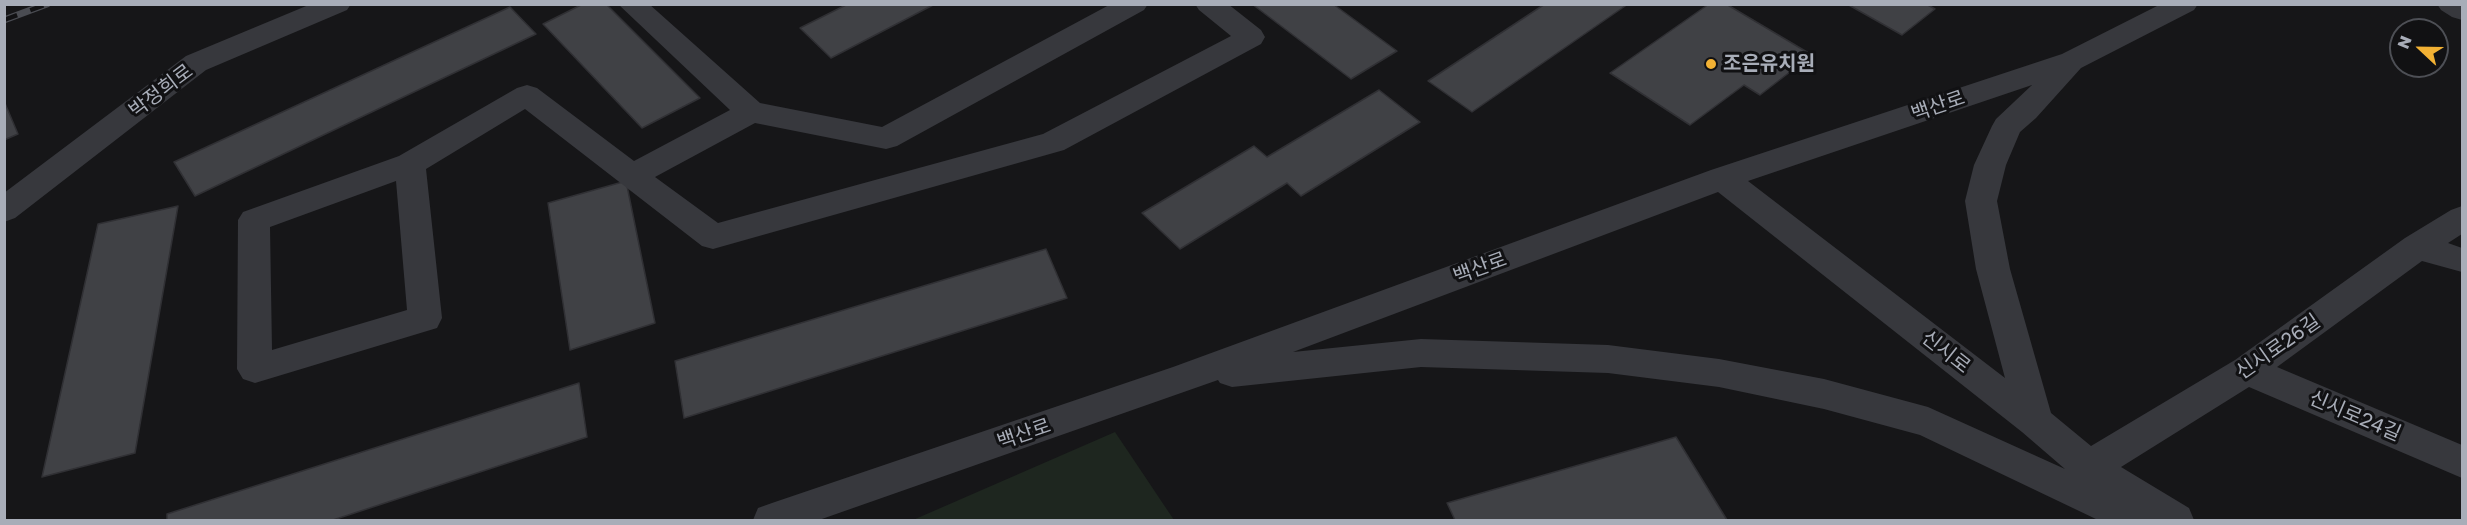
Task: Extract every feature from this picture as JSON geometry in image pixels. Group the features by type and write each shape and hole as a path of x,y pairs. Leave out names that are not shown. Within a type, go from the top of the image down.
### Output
{"street":[{"name":"박정희로","path":"4,210 196,63 337,4"},
{"path":"632,4 752,112 886,138 1134,4"},
{"path":"410,164 425,318 255,369 254,220 410,164 527,95 713,237 1053,142 1251,37 1209,4"},
{"name":"백산로","path":"772,520 1185,378 1722,178 2072,61 2184,4"},
{"path":"2451,4 2463,11"},
{"path":"2035,421 1993,269 1981,201 1990,165 2007,126 2025,111 2072,61"},
{"path":"632,176 752,112"},
{"name":"신시로","path":"1722,178 2035,421 2089,467 2175,520"},
{"name":"신시로26길","path":"2089,467 2247,370 2417,247 2463,218"},
{"path":"2417,247 2463,260"},
{"path":"1185,378 1421,353 1608,359 1719,373 1824,394 1928,422 2135,520"},
{"name":"신시로24길","path":"2247,370 2463,462"}],"shaded area":[{"path":"1115,432 1174,520 913,520"}],"building":[{"path":"583,4 606,4 700,98 642,128 543,24"},
{"path":"848,4 935,4 831,58 800,28"},
{"path":"1252,4 1333,4 1397,51 1351,79"},
{"path":"1545,4 1628,4 1472,112 1428,81"},
{"name":"조은유치원","path":"1709,4 1726,4 1812,55 1760,95 1744,85 1690,125 1610,73"},
{"path":"1847,4 1926,4 1935,9 1902,35"},
{"path":"510,7 536,34 195,196 174,162"},
{"path":"1379,90 1420,122 1301,196 1287,183 1180,249 1142,213 1254,146 1267,157"},
{"path":"4,101 18,134 4,140"},
{"path":"626,181 655,323 570,350 548,203"},
{"path":"178,206 135,453 42,477 98,224"},
{"path":"1046,249 1067,298 684,418 675,361"},
{"path":"579,383 587,437 333,520 167,520 167,514"},
{"path":"1676,437 1727,520 1455,520 1447,503"}],"railway":[{"path":"4,20 47,4"}],"place":[{"name":"조은유치원","path":"1711,64"}]}
